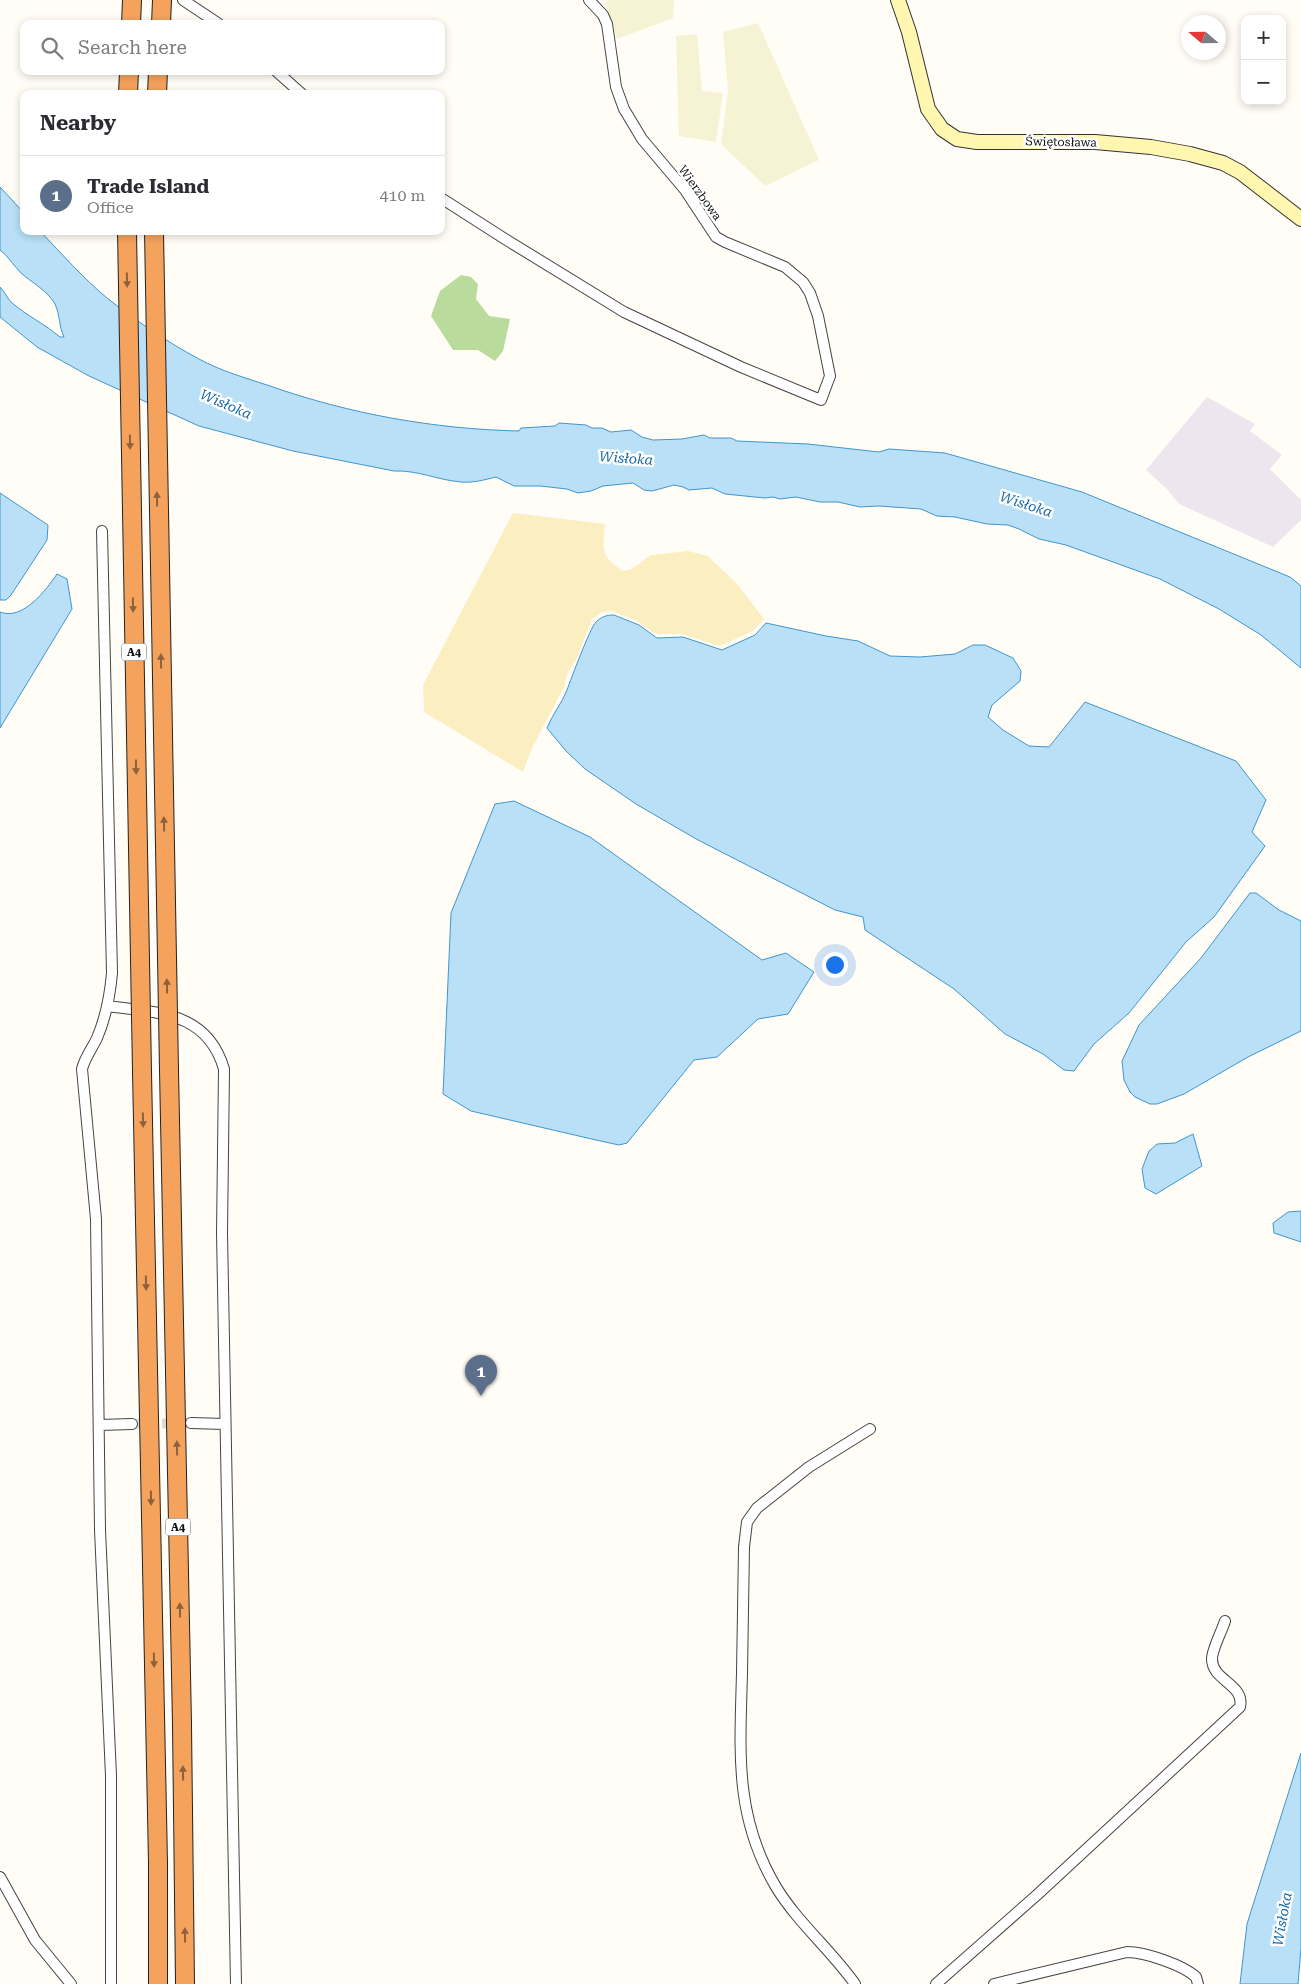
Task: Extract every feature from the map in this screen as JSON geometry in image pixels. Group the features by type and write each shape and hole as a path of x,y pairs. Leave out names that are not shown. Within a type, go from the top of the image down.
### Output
{"highway":[{"path":"131,20 132,0"},
{"path":"161,20 162,0"},
{"path":"128,90 129,75"},
{"path":"157,90 158,75"},
{"name":"A4","path":"127,235 158,1863 158,1984"},
{"name":"A4","path":"154,235 182,1724 185,1984"}],"street":[{"path":"183,0 213,20"},
{"name":"Wierzbowa","path":"445,201 504,240 624,312 741,367 821,400 830,376 826,365 818,316 810,294 803,282 785,267 716,237 684,190 642,139 624,109 616,87 607,24 603,14 589,0"},
{"name":"Świętosława","path":"898,0 909,32 928,108 942,129 957,139 977,142 1103,143 1151,147 1190,154 1223,164 1240,172 1301,219"},
{"path":"281,75 297,90"},
{"path":"102,531 112,973 107,1006 99,1032 85,1058 82,1069 96,1219 100,1530 111,1776 111,1984"},
{"path":"107,1006 152,1013 188,1022 207,1035 220,1056 224,1069 222,1215 236,1984"},
{"path":"191,1423 226,1424"},
{"path":"98,1425 132,1424"},
{"path":"855,1984 787,1904 764,1865 749,1825 743,1795 740,1750 744,1556 747,1522 756,1508 809,1467 870,1429"},
{"path":"936,1984 1038,1894 1240,1707 1242,1700 1240,1694 1220,1675 1214,1667 1212,1658 1225,1621"},
{"path":"0,1877 35,1940 71,1984"},
{"path":"994,1984 1127,1952 1136,1952 1183,1968 1196,1977 1198,1984"}],"shaded area":[{"path":"608,0 674,0 673,18 617,39 605,4"},
{"path":"758,23 819,160 765,186 721,144 728,91 723,32"},
{"path":"697,34 702,91 723,93 716,142 679,136 676,36"},
{"path":"1207,397 1255,424 1250,431 1282,455 1270,469 1301,500 1301,520 1273,547 1179,504 1167,489 1146,470"}],"green space":[{"path":"461,275 471,277 478,284 476,299 489,316 510,319 503,351 495,361 478,350 453,350 431,316 440,291"}],"sand":[{"path":"513,513 605,524 605,551 610,561 623,571 632,569 651,555 688,551 708,556 738,585 764,619 753,631 720,646 681,634 655,634 637,621 612,611 602,612 592,619 576,660 568,672 564,687 532,748 523,772 424,712 423,685"}],"water":[{"name":"Wisłoka","path":"0,187 20,209 20,235 44,235 107,298 175,345 225,371 300,396 362,412 424,423 487,430 519,431 521,428 555,426 559,423 586,425 611,432 631,430 642,437 653,440 682,439 704,435 710,438 731,438 737,441 808,444 879,452 889,449 945,453 1082,492 1290,577 1301,586 1301,668 1261,635 1219,609 1160,579 1066,545 1039,539 1008,525 987,524 955,517 937,516 921,509 879,506 860,507 838,502 820,502 796,497 765,498 725,494 712,488 689,490 674,485 652,491 644,490 633,483 603,486 591,491 578,493 567,489 540,486 514,486 496,477 474,482 461,482 293,451 199,426 89,376 37,347 0,317 0,287 10,301 18,308 60,337 64,337 57,308 52,299 21,273 0,250"},
{"path":"0,493 48,525 47,540 6,600 0,600"},
{"path":"57,574 67,579 72,609 0,728 0,612 9,614 25,608 47,588"},
{"path":"614,615 639,625 657,638 683,637 722,650 755,635 766,623 858,641 890,656 920,657 955,654 973,645 985,645 1013,658 1021,671 1020,681 992,705 988,717 1003,730 1029,746 1049,747 1085,702 1236,761 1266,800 1252,832 1265,846 1214,917 1186,942 1129,1013 1094,1044 1074,1071 1064,1070 1043,1054 1005,1034 954,989 865,930 863,917 835,910 698,840 636,804 585,769 566,751 547,728 565,695 593,626 602,618"},
{"path":"514,801 590,837 762,960 786,953 814,972 788,1014 758,1019 717,1057 694,1060 627,1143 619,1145 471,1111 443,1094 451,913 495,804"},
{"path":"1250,893 1256,893 1279,910 1301,921 1301,1031 1248,1057 1184,1094 1157,1104 1150,1104 1135,1097 1124,1080 1122,1061 1139,1025 1201,958"},
{"path":"1193,1134 1202,1166 1156,1194 1145,1188 1142,1169 1149,1151 1157,1144 1175,1143"},
{"path":"1301,1211 1301,1242 1274,1233 1273,1223 1288,1212"},
{"name":"Wisłoka","path":"1301,1753 1301,1948 1298,1984 1240,1984 1247,1924"}],"tunnel":[{"path":"132,1424 191,1423"}],"place":[{"name":"Trade Island","path":"481,1396"}]}
